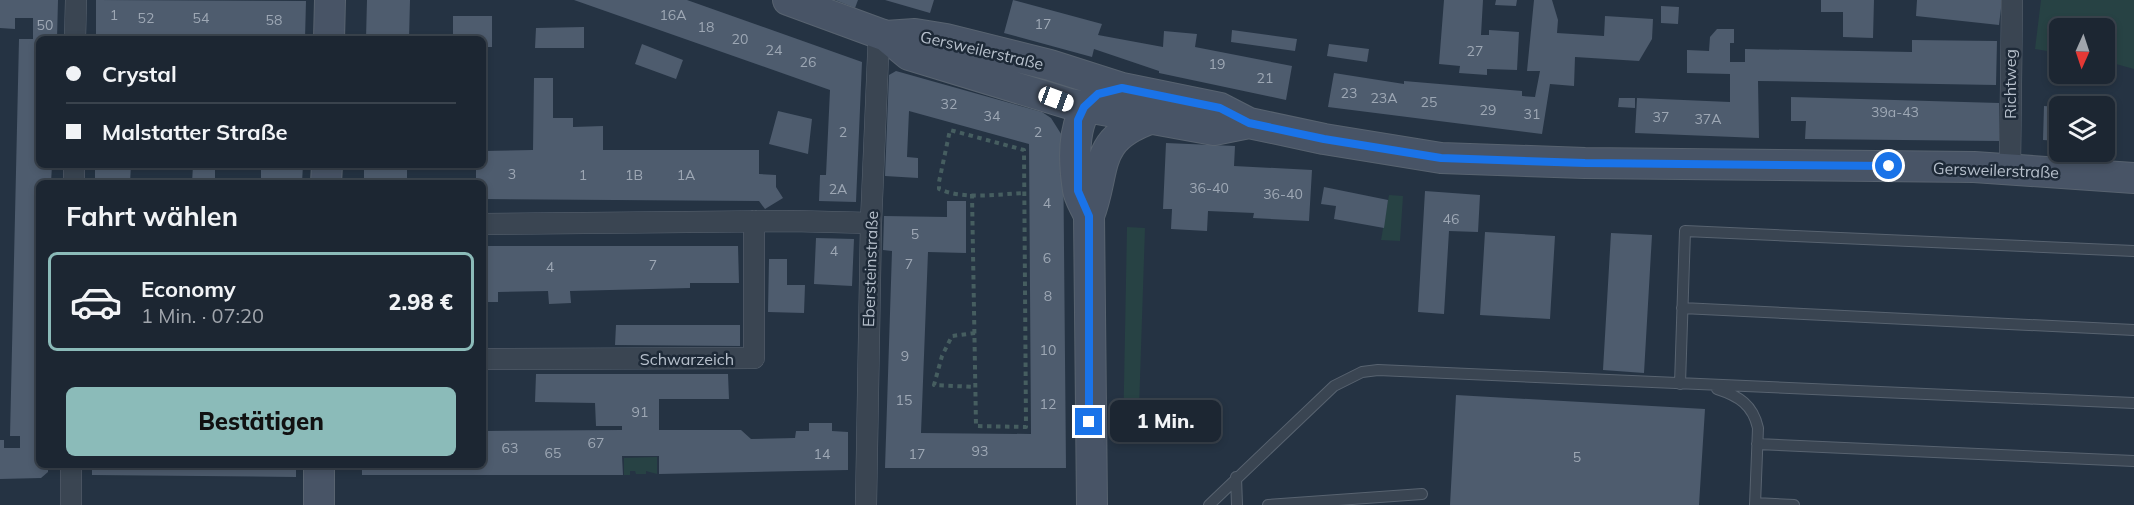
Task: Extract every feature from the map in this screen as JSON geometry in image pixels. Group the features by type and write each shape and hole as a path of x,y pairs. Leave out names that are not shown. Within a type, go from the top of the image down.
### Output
{"main road":[{"path":"329,36 330,0"},
{"name":"Gersweilerstraße","path":"789,0 882,35 915,34 946,39 1097,95 1150,119 1214,130 1249,123"},
{"path":"1089,216 1078,191 1078,120 1097,95"},
{"name":"Gersweilerstraße","path":"1097,95 1220,108 1249,123 1403,153 1476,160 2010,168 2134,178"},
{"path":"1092,505 1089,216 1098,192 1103,156 1118,135 1150,119"},
{"path":"319,505 320,468"}],"street":[{"path":"75,36 76,0"},
{"name":"Richtweg","path":"2010,168 2012,0"},
{"name":"Ebersteinstraße","path":"866,505 871,224 882,35"},
{"path":"486,224 754,221 871,224"},
{"name":"Schwarzeich","path":"486,359 754,358 754,221"},
{"path":"71,468 71,505"}],"lane":[{"path":"1680,384 1685,231 2134,251"},
{"path":"1682,308 2134,330"},
{"path":"1209,505 1334,386 1362,372 1378,370 2134,404"},
{"path":"1703,385 1730,393 1748,405 1756,416 1755,504 1794,505"},
{"path":"1757,444 2134,460"},
{"path":"1236,477 1237,505"},
{"path":"1268,505 1422,494"}],"path":[{"path":"972,194 976,426 1026,427 1025,193 1024,150 951,130 939,189 948,193 1025,193"},
{"path":"975,333 952,336 942,356 934,385 975,387"}],"green space":[{"path":"2041,0 2134,0 2134,69 2115,64 2115,18 2049,18 2049,51 2035,49"},
{"path":"1389,195 1403,196 1400,241 1381,240"},
{"path":"1127,227 1145,228 1139,409 1145,425 1145,439 1123,439"},
{"path":"657,457 657,474 646,471 646,474 636,474 635,471 630,471 630,475 624,475 624,458"}],"building":[{"path":"0,0 58,0 57,36 36,36 36,168 52,168 51,180 36,180 36,468 48,468 48,472 41,478 0,479 0,440 4,440 4,448 20,448 20,436 10,436 19,39 33,39 33,18 15,18 15,29 0,28"},
{"path":"96,0 306,1 305,36 96,36"},
{"path":"367,0 410,0 409,36 366,36"},
{"path":"574,0 687,0 862,62 856,202 819,201 820,175 826,175 830,90"},
{"path":"835,0 858,0 855,8"},
{"path":"885,0 934,0 930,13"},
{"path":"1013,0 1102,24 1098,35 1163,47 1164,31 1197,34 1195,47 1292,66 1286,100 1159,73 1159,71 1094,49 1092,57 1004,33"},
{"path":"1444,0 1483,0 1481,35 1489,35 1489,30 1519,32 1517,70 1487,69 1487,75 1459,73 1460,66 1439,64"},
{"path":"1496,0 1517,0 1516,6 1495,5"},
{"path":"1534,0 1552,0 1558,20 1557,33 1604,36 1605,16 1653,19 1652,39 1639,61 1575,57 1574,86 1550,84 1542,134 1328,107 1334,73 1404,84 1404,81 1522,91 1522,96 1535,97 1540,71 1527,71"},
{"path":"1821,0 1874,0 1873,38 1843,37 1843,12 1821,12"},
{"path":"1917,0 2002,0 1999,25 1916,16"},
{"path":"1661,6 1679,7 1678,24 1661,23"},
{"path":"453,16 492,16 492,47 486,47 486,36 453,36"},
{"path":"584,27 584,48 535,48 536,28"},
{"path":"1717,29 1734,29 1734,43 1730,43 1730,62 1745,62 1745,49 1912,52 1912,40 1997,41 1996,85 1758,81 1759,138 1635,133 1637,98 1730,102 1730,74 1687,73 1687,50 1709,51 1710,37"},
{"path":"1232,30 1297,39 1295,51 1231,42"},
{"path":"642,44 683,60 676,79 635,64"},
{"path":"1329,44 1369,49 1367,62 1327,56"},
{"path":"896,71 1042,112 1051,118 1063,137 1066,468 885,468 892,251 883,250 884,216 947,217 947,201 966,201 966,253 928,252 921,433 1031,434 1029,144 909,111 907,157 918,158 918,178 885,176 889,75"},
{"path":"534,78 553,78 553,118 573,118 573,127 603,126 603,150 759,150 759,174 776,175 776,187 783,198 765,209 759,201 486,199 486,180 476,180 476,168 486,168 486,151 533,150"},
{"path":"1791,97 1999,103 1999,141 1805,139 1806,121 1791,121"},
{"path":"1619,98 1635,98 1635,108 1618,107"},
{"path":"2044,106 2049,106 2049,140 2043,140"},
{"path":"778,111 812,119 808,154 769,144"},
{"path":"1166,143 1235,146 1234,166 1312,170 1309,221 1253,218 1254,213 1208,211 1207,231 1171,229 1172,209 1163,209"},
{"path":"95,168 131,168 130,180 95,180"},
{"path":"193,168 215,168 215,180 192,180"},
{"path":"261,168 303,168 302,180 261,180"},
{"path":"364,168 407,168 407,180 364,180"},
{"path":"1324,187 1388,200 1384,228 1334,219 1336,206 1321,204"},
{"path":"1425,191 1480,195 1478,232 1449,231 1444,314 1418,312"},
{"path":"1485,232 1555,236 1550,319 1480,315"},
{"path":"1611,233 1652,235 1644,373 1603,370"},
{"path":"816,238 854,239 852,286 814,284"},
{"path":"486,246 738,246 739,283 690,283 690,288 570,291 571,303 549,304 548,291 498,292 498,302 486,302"},
{"path":"769,259 787,259 787,285 805,285 804,313 768,312"},
{"path":"616,325 740,325 740,346 615,345"},
{"path":"536,374 728,374 729,399 659,399 659,430 741,430 751,439 795,438 796,431 809,431 809,423 832,423 832,431 848,432 848,470 659,474 659,456 622,456 623,475 362,475 362,468 486,468 486,431 622,430 622,426 596,426 595,403 535,402"},
{"path":"1456,395 1705,409 1699,505 1450,505"},
{"path":"92,468 296,468 296,477 92,475"}],"route":[{"path":"1089,422 1089,216 1078,191 1077,143 1078,120 1084,107 1098,94 1122,88 1220,108 1249,123 1324,139 1441,158 1585,163 1889,166"}]}
